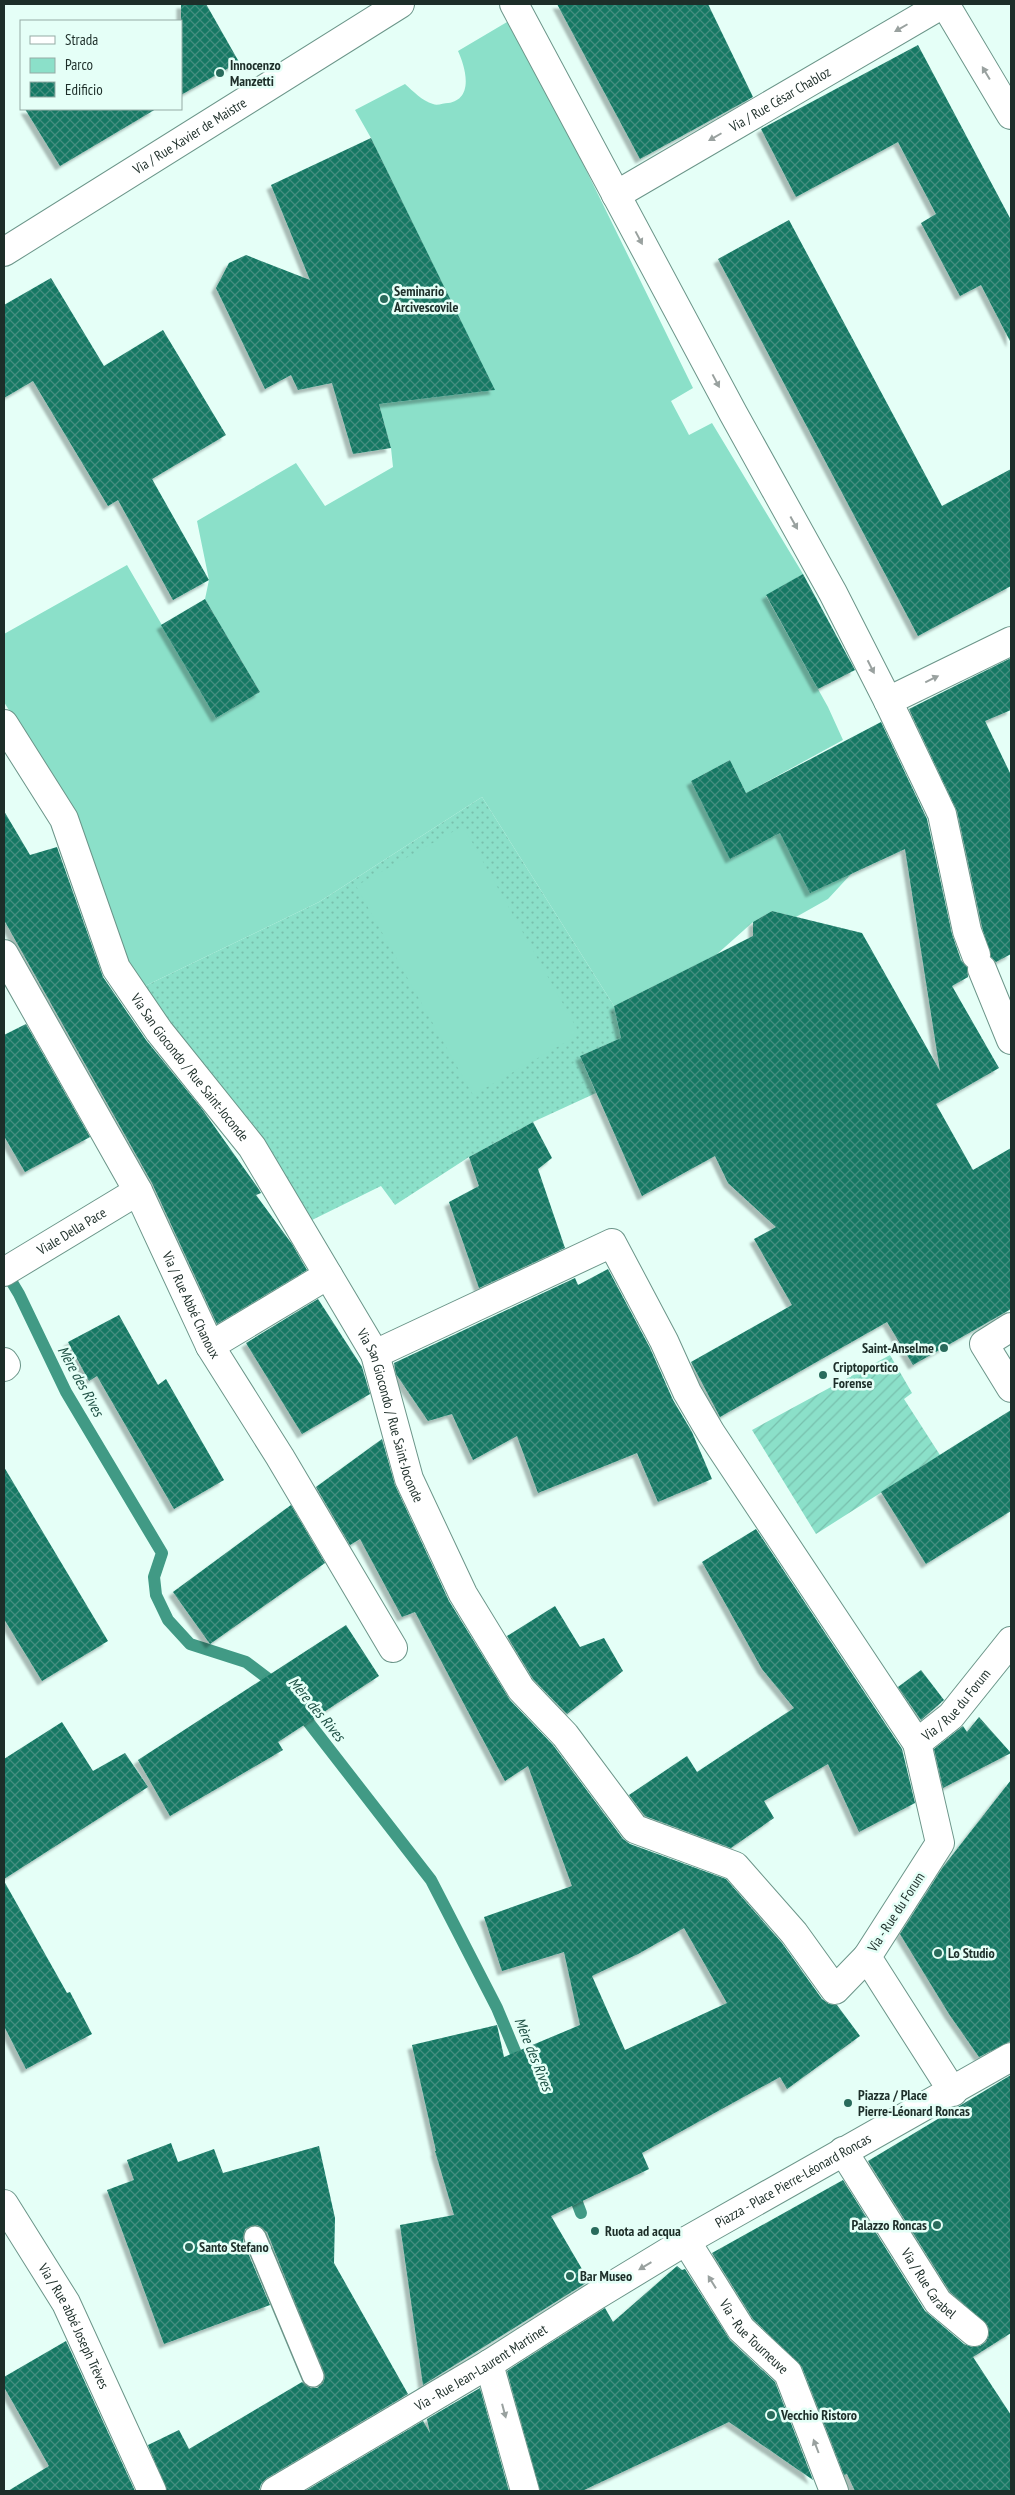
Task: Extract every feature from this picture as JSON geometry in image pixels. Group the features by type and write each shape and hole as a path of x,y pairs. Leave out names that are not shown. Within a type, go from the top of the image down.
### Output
{"street":[{"name":"Via / Rue Xavier de Maistre","path":"4,252 400,4"},
{"path":"514,4 733,413 833,593 888,701 942,814 967,932 1011,1040"},
{"path":"944,4 1011,115"},
{"name":"Via / Rue César Chabloz","path":"616,195 944,4"},
{"path":"888,701 1011,640"},
{"name":"Via San Giocondo / Rue Saint-Joconde","path":"4,724 64,819 116,968 159,1032 252,1147 375,1354 410,1479 463,1594 521,1689 565,1735 635,1829 735,1866 794,1933 836,1990 867,1957"},
{"name":"Via / Rue Abbé Chanoux","path":"4,954 138,1192 210,1346 280,1457 394,1648"},
{"name":"Viale Della Pace","path":"7,1270 138,1192"},
{"path":"375,1354 612,1243 664,1340 687,1392 711,1433 917,1743"},
{"path":"210,1346 328,1275"},
{"path":"1011,1327 984,1344 1011,1388"},
{"path":"4,1362 6,1365 4,1366"},
{"name":"Via / Rue du Forum","path":"917,1743 951,1716 1011,1641"},
{"name":"Via - Rue du Forum","path":"917,1743 940,1843 867,1957 953,2092"},
{"name":"Piazza - Place Pierre-Léonard Roncas","path":"686,2241 843,2151 953,2092 1011,2057"},
{"name":"Via / Rue Carabel","path":"843,2151 938,2302 974,2332"},
{"name":"Via / Rue abbé Joseph Trèves","path":"4,2204 66,2303 152,2491"},
{"name":"Via - Rue Jean-Laurent Martinet","path":"275,2491 344,2441 489,2364 596,2295 686,2241"},
{"name":"Via - Rue Tourneuve","path":"686,2241 741,2329 788,2373 834,2491"},
{"path":"489,2364 525,2491"}],"lane":[{"path":"256,2237 313,2376"}],"green space":[{"path":"512,19 693,388 671,401 689,435 712,423 803,574 766,596 828,707 843,740 746,793 730,760 691,781 730,858 780,833 852,873 828,899 796,917 772,911 753,922 716,955 614,1006 482,797 319,902 143,987 126,965 71,812 4,702 4,634 127,565 216,718 260,692 205,599 209,580 197,521 296,463 325,506 393,467 391,448 379,404 494,390 371,138 355,110 405,84 421,98 435,105 456,100 462,95 466,81 458,51"},
{"path":"482,797 614,1006 621,1038 580,1056 596,1093 533,1122 469,1157 395,1205 381,1186 308,1222 143,987 319,902"},
{"path":"463,826 580,1034 473,1095 356,886"},
{"path":"890,1355 912,1393 904,1399 940,1455 816,1534 752,1430"}],"building":[{"path":"181,4 206,4 239,62 182,94 182,20"},
{"path":"557,4 708,4 753,97 640,159"},
{"path":"918,45 1011,220 1011,343 981,285 960,296 921,223 936,214 898,142 796,197 761,129"},
{"path":"26,110 154,110 60,166"},
{"name":"Seminario Arcivescovile","path":"371,138 495,390 379,404 391,448 353,454 332,383 298,390 291,375 265,389 216,288 229,263 246,255 310,280 271,185"},
{"path":"789,220 942,506 1011,469 1011,586 918,636 718,259"},
{"path":"51,278 104,366 163,330 226,435 152,479 209,580 173,600 118,500 108,506 33,381 4,398 4,305"},
{"path":"803,574 855,670 818,689 766,595"},
{"path":"205,599 260,692 216,718 161,625"},
{"path":"1011,658 1011,710 985,721 1011,775 1011,954 996,962 991,957 982,927 957,811 909,709"},
{"path":"881,722 927,819 952,934 961,960 967,967 968,977 952,986 999,1068 936,1104 973,1170 1011,1148 1011,1309 913,1365 887,1322 720,1417 691,1362 792,1305 754,1239 776,1227 728,1183 715,1156 642,1196 580,1056 621,1038 614,1006 753,936 753,922 772,911 862,933 940,1071 905,849 810,893 780,833 730,859 691,781 730,760 746,793"},
{"path":"4,811 30,855 57,847 103,977 146,1040 202,1109 258,1188 261,1193 256,1195 292,1244 307,1270 217,1324 152,1183 4,920"},
{"path":"26,1024 90,1137 25,1172 4,1136 4,1035"},
{"path":"533,1122 552,1158 538,1169 565,1248 479,1288 449,1202 479,1186 469,1157"},
{"path":"608,1269 650,1348 673,1400 692,1432 712,1479 658,1502 637,1453 538,1493 517,1436 473,1460 452,1414 428,1421 396,1374 394,1363 575,1278 578,1285"},
{"path":"318,1299 362,1367 370,1394 302,1434 246,1343"},
{"path":"119,1315 158,1385 166,1379 224,1480 174,1509 97,1376 89,1381 68,1342"},
{"path":"1011,1410 1011,1511 926,1564 881,1492"},
{"path":"382,1439 395,1485 449,1601 510,1700 553,1745 623,1839 630,1844 726,1879 782,1943 822,1999 829,2004 837,2005 860,2036 787,2089 780,2077 642,2153 649,2169 551,2216 589,2281 423,2385 400,2225 454,2215 435,2151 412,2045 497,2025 504,2057 580,2025 564,1952 502,1971 484,1917 572,1886 528,1766 505,1781 415,1612 402,1617 360,1539 350,1545 316,1487","holes":["684,1928 727,2003 625,2050 592,1976 638,1954"]},
{"path":"4,1467 108,1641 42,1681 4,1619"},
{"path":"291,1505 325,1563 210,1644 173,1592"},
{"path":"756,1529 902,1749 915,1803 859,1832 828,1764 764,1801 774,1818 731,1848 645,1816 629,1795 687,1756 697,1772 794,1708 762,1669 702,1562"},
{"path":"555,1606 580,1647 604,1638 623,1671 567,1714 533,1679 507,1636"},
{"path":"346,1625 379,1676 278,1742 283,1750 170,1816 138,1760"},
{"path":"921,1670 944,1700 921,1720 898,1687"},
{"path":"979,1717 1011,1753 943,1788 934,1749 963,1726 967,1732"},
{"path":"62,1722 93,1771 125,1753 148,1787 4,1879 4,1759"},
{"path":"1011,1780 1011,2041 979,2057 949,2014 900,1934 943,1867"},
{"path":"4,1881 67,1993 70,1992 92,2034 26,2069 4,2026"},
{"path":"1011,2075 1011,2333 973,2357 1011,2415 1011,2491 855,2491 847,2474 844,2475 802,2367 753,2319 712,2253 843,2180 925,2311 964,2344 972,2347 980,2346 986,2342 989,2335 988,2326 950,2292 868,2161"},
{"path":"171,2143 178,2162 214,2149 223,2173 319,2146 335,2218 334,2263 408,2394 267,2478 261,2484 259,2491 167,2491 148,2445 179,2430 189,2449 302,2382 311,2388 317,2388 323,2383 325,2377 267,2232 257,2225 245,2229 243,2241 270,2305 164,2344 107,2190 134,2180 127,2160"},
{"path":"677,2266 682,2270 685,2269 730,2340 775,2382 813,2480 729,2422 582,2491 540,2491 507,2371 605,2308 613,2322"},
{"path":"66,2341 135,2491 8,2491 49,2466 4,2387 4,2377"},
{"path":"480,2388 509,2491 305,2491 423,2421 430,2433 427,2419"}],"waterway":[{"name":"Mère des Rives","path":"4,1269 19,1294 66,1392 162,1553 154,1577 156,1595 168,1620 190,1644 246,1662 279,1687"},
{"name":"Mère des Rives","path":"299,1710 431,1880 497,2008 522,2068"},
{"name":"Mère des Rives","path":"572,2189 581,2213"}],"place":[{"name":"Innocenzo Manzetti","path":"220,73"},
{"name":"Seminario Arcivescovile","path":"384,299"},
{"name":"Saint-Anselme","path":"944,1348"},
{"name":"Criptoportico Forense","path":"823,1375"},
{"name":"Lo Studio","path":"938,1953"},
{"name":"Piazza / Place Pierre-Léonard Roncas","path":"848,2103"},
{"name":"Palazzo Roncas","path":"937,2225"},
{"name":"Ruota ad acqua","path":"595,2231"},
{"name":"Santo Stefano","path":"189,2247"},
{"name":"Bar Museo","path":"570,2276"},
{"name":"Vecchio Ristoro","path":"771,2415"}]}
